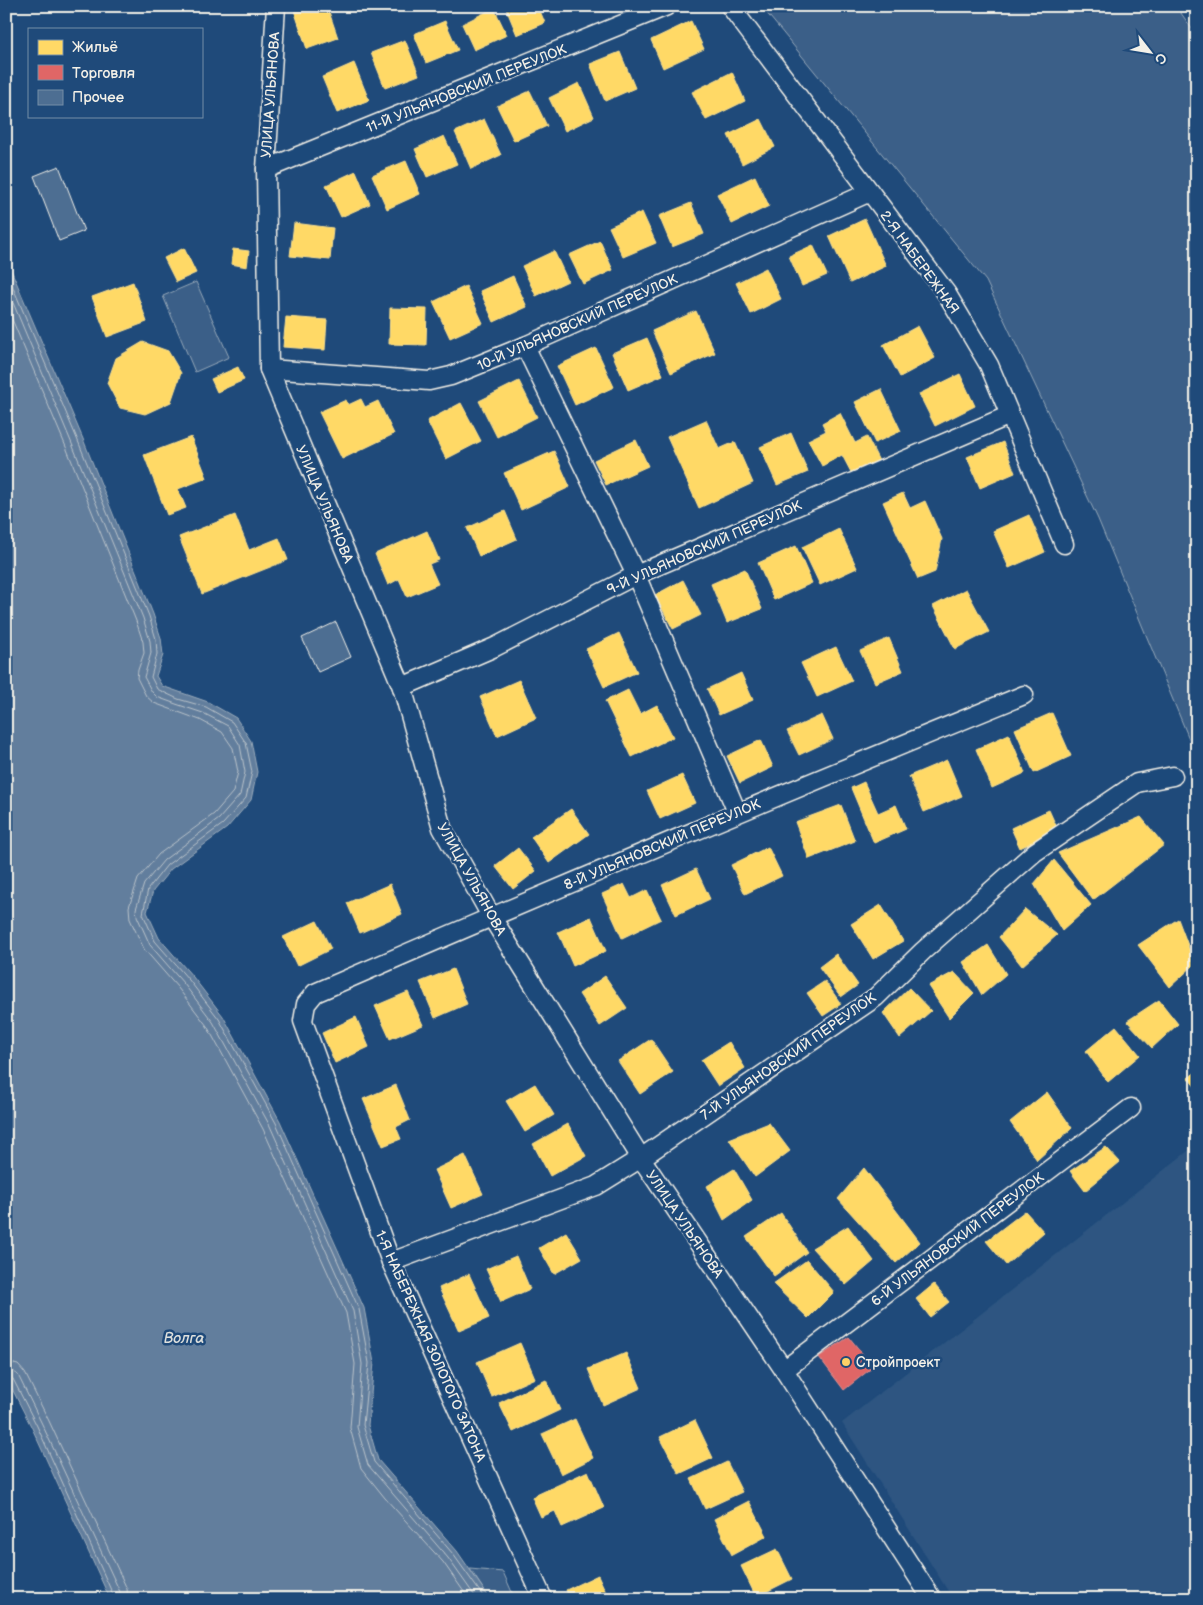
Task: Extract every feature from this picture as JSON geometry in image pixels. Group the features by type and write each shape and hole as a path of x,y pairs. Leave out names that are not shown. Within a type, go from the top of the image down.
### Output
{"street":[{"name":"УЛИЦА УЛЬЯНОВА","path":"276,6 266,169 269,369 402,687 442,828 491,916 641,1158 784,1370 932,1599"},
{"name":"11-Й УЛЬЯНОВСКИЙ ПЕРЕУЛОК","path":"266,169 667,6"},
{"name":"2-Я НАБЕРЕЖНАЯ","path":"730,6 947,294 989,365 1064,544"},
{"name":"10-Й УЛЬЯНОВСКИЙ ПЕРЕУЛОК","path":"269,369 429,381 451,376 526,346 870,192"},
{"path":"526,346 636,575 737,812"},
{"name":"9-Й УЛЬЯНОВСКИЙ ПЕРЕУЛОК","path":"402,687 495,647 636,575 1010,415"},
{"name":"8-Й УЛЬЯНОВСКИЙ ПЕРЕУЛОК","path":"306,1004 315,993 491,916 1024,694"},
{"name":"7-Й УЛЬЯНОВСКИЙ ПЕРЕУЛОК","path":"391,1262 596,1186 641,1158 876,997 923,951 1035,852 1137,783 1173,776"},
{"name":"1-Я НАБЕРЕЖНАЯ ЗОЛОТОГО ЗАТОНА","path":"306,1004 303,1021 391,1262 543,1599"},
{"name":"6-Й УЛЬЯНОВСКИЙ ПЕРЕУЛОК","path":"784,1370 1131,1108"}],"shaded area":[{"path":"761,6 1176,6 1197,36 1197,758 1098,519 986,281"},
{"path":"196,282 229,357 195,372 163,296"},
{"path":"1197,1144 1197,1599 953,1599 842,1423"},
{"path":"470,1569 503,1572 515,1599 490,1599"}],"water":[{"name":"Волга","path":"6,258 83,439 153,614 161,638 163,655 156,676 162,686 208,702 236,718 251,741 257,772 251,800 227,828 171,869 153,891 147,912 159,938 193,977 223,1016 280,1121 364,1308 374,1363 368,1425 378,1460 457,1551 490,1599 110,1599 32,1428 6,1377"}],"building: Жильё":[{"path":"305,6 327,6 338,38 307,49 294,10"},
{"path":"505,6 538,6 545,23 517,35"},
{"path":"494,8 507,35 474,50 462,24"},
{"path":"445,21 458,50 426,63 414,34"},
{"path":"691,21 704,49 663,68 651,40"},
{"path":"405,40 419,75 385,88 371,53"},
{"path":"620,52 635,88 605,101 590,64"},
{"path":"354,63 369,100 337,113 322,77"},
{"path":"732,72 745,101 706,120 692,92"},
{"path":"579,83 594,117 565,131 549,98"},
{"path":"530,91 547,126 514,141 497,106"},
{"path":"484,119 501,155 471,169 455,132"},
{"path":"761,119 775,147 742,164 728,135"},
{"path":"444,136 457,164 427,177 415,149"},
{"path":"406,161 420,194 387,209 372,175"},
{"path":"356,171 370,204 341,217 326,185"},
{"path":"755,176 769,206 732,224 717,194"},
{"path":"691,203 704,234 672,247 659,216"},
{"path":"642,212 656,243 623,257 609,227"},
{"path":"865,219 886,266 850,283 829,236"},
{"path":"294,223 333,228 330,260 290,256"},
{"path":"600,241 613,270 583,284 569,255"},
{"path":"813,245 827,275 802,286 789,256"},
{"path":"184,248 196,273 176,282 164,258"},
{"path":"233,249 249,251 247,267 231,264"},
{"path":"554,251 568,281 536,296 522,266"},
{"path":"766,268 781,299 751,314 736,283"},
{"path":"513,276 527,307 494,322 480,291"},
{"path":"133,282 147,322 107,337 92,297"},
{"path":"466,286 483,323 450,338 433,302"},
{"path":"390,308 427,309 426,345 389,344"},
{"path":"696,311 715,353 671,373 652,331"},
{"path":"286,317 327,320 325,350 283,347"},
{"path":"918,326 935,358 900,377 883,345"},
{"path":"647,338 663,375 628,390 612,353"},
{"path":"143,342 168,351 181,373 171,402 145,414 120,408 107,383 116,358"},
{"path":"596,348 614,387 575,405 557,366"},
{"path":"238,367 244,380 217,392 211,379"},
{"path":"960,374 975,406 935,426 919,394"},
{"path":"519,381 537,417 497,437 479,401"},
{"path":"881,389 901,431 875,443 855,402"},
{"path":"361,399 365,407 378,401 394,434 342,459 319,412 346,400 348,405"},
{"path":"461,403 481,441 446,459 427,421"},
{"path":"840,413 855,443 867,437 880,463 853,476 842,455 822,466 808,440 826,431 822,423"},
{"path":"706,420 719,449 735,442 753,483 699,508 667,437"},
{"path":"791,433 808,472 777,485 760,447"},
{"path":"191,437 207,478 178,489 186,508 167,515 144,455"},
{"path":"636,440 648,466 606,485 594,460"},
{"path":"1003,442 1015,473 980,488 967,457"},
{"path":"554,451 570,487 521,510 504,473"},
{"path":"903,493 910,508 925,501 942,539 935,572 918,579 883,502"},
{"path":"505,511 517,539 479,556 467,528"},
{"path":"235,515 249,550 279,538 288,560 202,594 179,537"},
{"path":"1029,515 1045,552 1009,568 993,531"},
{"path":"839,529 857,568 820,585 802,547"},
{"path":"427,531 439,560 429,564 438,584 407,597 399,579 388,585 375,554"},
{"path":"796,546 812,583 774,600 758,563"},
{"path":"745,569 762,609 727,623 711,584"},
{"path":"683,580 701,615 673,629 655,595"},
{"path":"966,589 989,632 955,649 933,606"},
{"path":"619,633 637,672 604,687 586,649"},
{"path":"889,638 903,671 875,683 860,651"},
{"path":"836,647 852,681 817,697 801,663"},
{"path":"741,673 753,700 719,715 707,689"},
{"path":"519,680 536,718 497,736 480,697"},
{"path":"628,690 640,714 657,705 673,737 632,757 605,701"},
{"path":"1052,713 1071,756 1034,773 1015,729"},
{"path":"822,715 833,739 799,755 787,731"},
{"path":"1009,734 1025,773 992,788 976,749"},
{"path":"761,740 773,767 740,783 727,756"},
{"path":"947,760 962,796 924,812 909,776"},
{"path":"682,775 695,803 660,819 647,791"},
{"path":"864,782 878,813 896,805 906,829 874,843 851,788"},
{"path":"841,805 855,841 809,859 795,822"},
{"path":"571,809 589,834 549,863 531,837"},
{"path":"1049,810 1058,830 1020,848 1011,828"},
{"path":"1141,817 1164,845 1093,900 1058,853"},
{"path":"768,847 782,876 745,894 731,865"},
{"path":"518,848 536,871 513,889 495,866"},
{"path":"1054,860 1091,905 1062,931 1034,884"},
{"path":"696,869 710,899 676,915 662,885"},
{"path":"390,884 402,914 360,933 347,903"},
{"path":"624,884 631,898 647,890 661,919 622,938 602,894"},
{"path":"881,905 903,941 873,959 851,924"},
{"path":"1025,909 1057,935 1022,966 999,937"},
{"path":"591,917 606,951 573,966 558,932"},
{"path":"1178,919 1195,964 1170,987 1138,945"},
{"path":"317,921 331,949 297,966 283,937"},
{"path":"988,945 1006,974 982,995 963,962"},
{"path":"836,954 858,985 841,997 819,967"},
{"path":"453,969 467,1004 435,1018 420,982"},
{"path":"954,972 974,993 949,1018 928,986"},
{"path":"605,976 627,1008 600,1026 579,994"},
{"path":"825,981 841,1004 823,1016 807,993"},
{"path":"909,988 931,1011 900,1038 883,1013"},
{"path":"408,992 423,1025 390,1039 375,1006"},
{"path":"1159,1000 1178,1024 1152,1048 1127,1021"},
{"path":"356,1017 369,1047 335,1063 322,1033"},
{"path":"1116,1026 1140,1055 1108,1082 1086,1051"},
{"path":"651,1039 673,1072 640,1094 618,1061"},
{"path":"729,1042 745,1068 718,1086 701,1060"},
{"path":"1197,1071 1197,1089 1188,1078"},
{"path":"535,1084 554,1115 525,1132 506,1101"},
{"path":"396,1085 410,1120 396,1127 401,1139 383,1146 363,1099"},
{"path":"1047,1092 1072,1128 1037,1160 1010,1122"},
{"path":"769,1123 790,1151 755,1177 729,1139"},
{"path":"568,1124 586,1156 550,1176 533,1144"},
{"path":"1106,1147 1120,1162 1085,1191 1070,1171"},
{"path":"465,1155 483,1194 451,1208 434,1170"},
{"path":"864,1168 920,1242 896,1263 838,1199"},
{"path":"734,1169 752,1200 724,1220 707,1186"},
{"path":"1025,1211 1044,1232 1006,1265 986,1241"},
{"path":"781,1213 807,1252 774,1276 746,1237"},
{"path":"848,1226 874,1261 846,1285 812,1248"},
{"path":"566,1232 582,1258 554,1274 539,1248"},
{"path":"516,1256 530,1289 501,1302 486,1269"},
{"path":"807,1260 834,1292 808,1318 773,1284"},
{"path":"469,1274 489,1318 459,1331 439,1288"},
{"path":"934,1284 949,1302 930,1317 916,1299"},
{"path":"520,1343 535,1378 492,1397 477,1362"},
{"path":"626,1353 641,1388 603,1405 588,1369"},
{"path":"546,1380 560,1410 513,1432 499,1403"},
{"path":"575,1419 593,1458 561,1474 542,1434"},
{"path":"695,1420 713,1458 679,1474 660,1437"},
{"path":"727,1462 742,1492 705,1509 691,1479"},
{"path":"588,1471 604,1508 562,1527 555,1511 541,1517 532,1497"},
{"path":"749,1501 767,1536 732,1555 714,1519"},
{"path":"777,1549 792,1579 756,1597 741,1566"},
{"path":"598,1575 609,1599 570,1599 566,1590"}],"building: Торговля":[{"name":"Стройпроект","path":"849,1337 873,1367 844,1390 819,1357"}],"building: Прочее":[{"path":"59,166 84,231 59,241 34,176"},
{"path":"336,622 351,657 318,672 302,638"}],"place":[{"name":"Стройпроект","path":"846,1362"}]}
